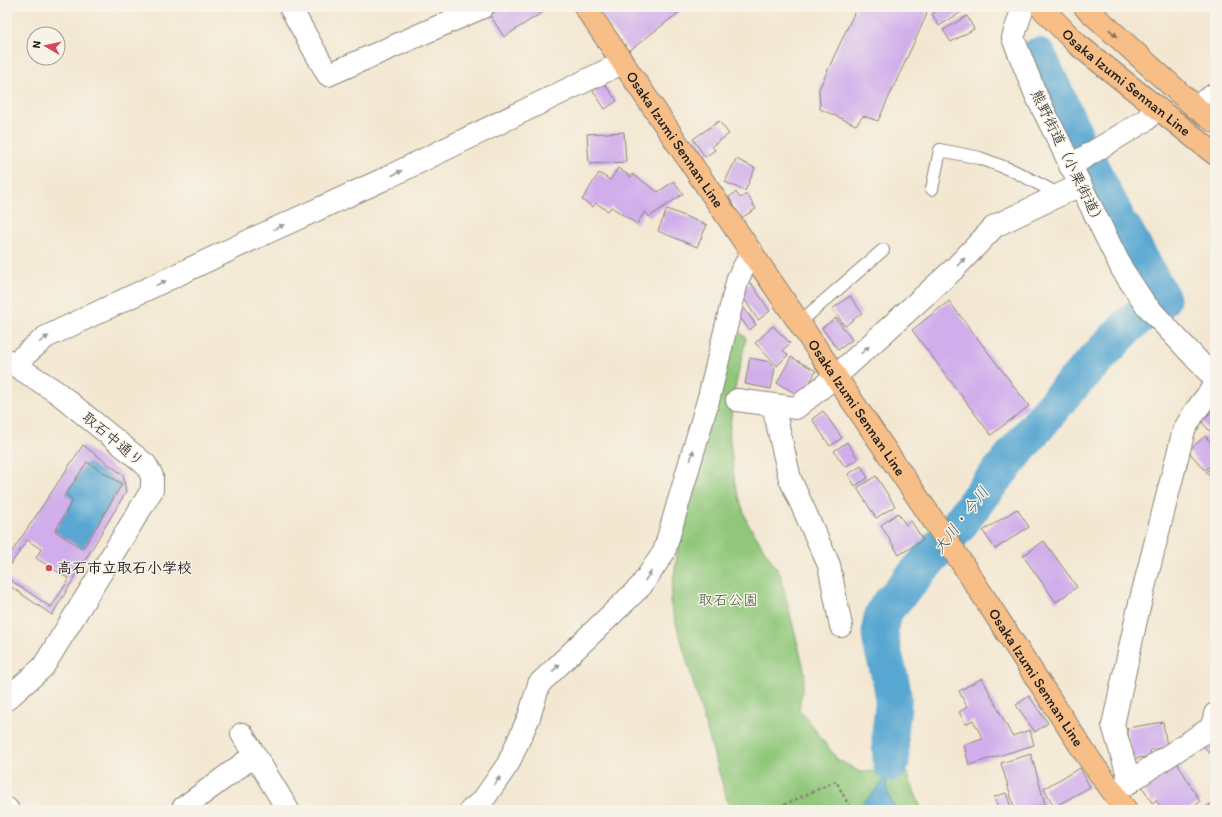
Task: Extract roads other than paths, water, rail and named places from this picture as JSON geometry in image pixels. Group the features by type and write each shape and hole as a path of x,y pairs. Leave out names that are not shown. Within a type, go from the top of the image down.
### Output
{"main road":[{"name":"Osaka Izumi Sennan Line","path":"585,7 954,551 1121,787 1126,810"},
{"name":"Osaka Izumi Sennan Line","path":"1041,7 1077,44 1215,154"},
{"name":"Osaka Izumi Sennan Line","path":"1084,7 1195,107 1215,122"}],"street":[{"path":"290,7 328,75 442,15 484,7"},
{"name":"熊野街道（小栗街道）","path":"1023,7 1013,38 1036,95 1122,269 1151,311 1215,379"},
{"path":"11,362 46,337 257,236 382,180 622,63"},
{"path":"1195,107 1215,94"},
{"path":"1070,166 1146,120 1156,107"},
{"path":"737,400 796,408 836,376 954,269 995,226 1080,185"},
{"path":"471,810 483,800 508,764 529,718 538,684 641,586 664,552 709,397 738,278 752,252"},
{"name":"取石中通り","path":"7,698 43,667 152,490 152,476 146,465 58,393 11,362"},
{"path":"1215,385 1194,413 1184,430 1138,611 1113,725 1121,787 1212,727 1215,717"},
{"path":"773,405 790,479 829,565 841,626"},
{"path":"242,734 288,810"},
{"path":"183,808 254,755"}],"lane":[{"path":"932,189 940,150 980,158 1014,171 1060,195"},
{"path":"800,322 883,250"}],"water":[{"path":"87,462 122,484 83,549 55,531 73,500 66,494"},
{"path":"886,777 887,791 896,810 852,810 871,796"}],"waterway":[{"name":"大川・今川","path":"1038,56 1074,134"},
{"name":"大川・今川","path":"1089,164 1115,215"},
{"name":"大川・今川","path":"1125,231 1162,299 1156,305"},
{"name":"大川・今川","path":"891,763 890,733 893,696 892,685 883,651 880,628 882,618 887,607 958,526 983,492 1066,391 1127,327 1141,315"}],"place":[{"name":"高石市立取石小学校","path":"49,568"}],"park label":[{"name":"取石公園","path":"728,600"}]}
